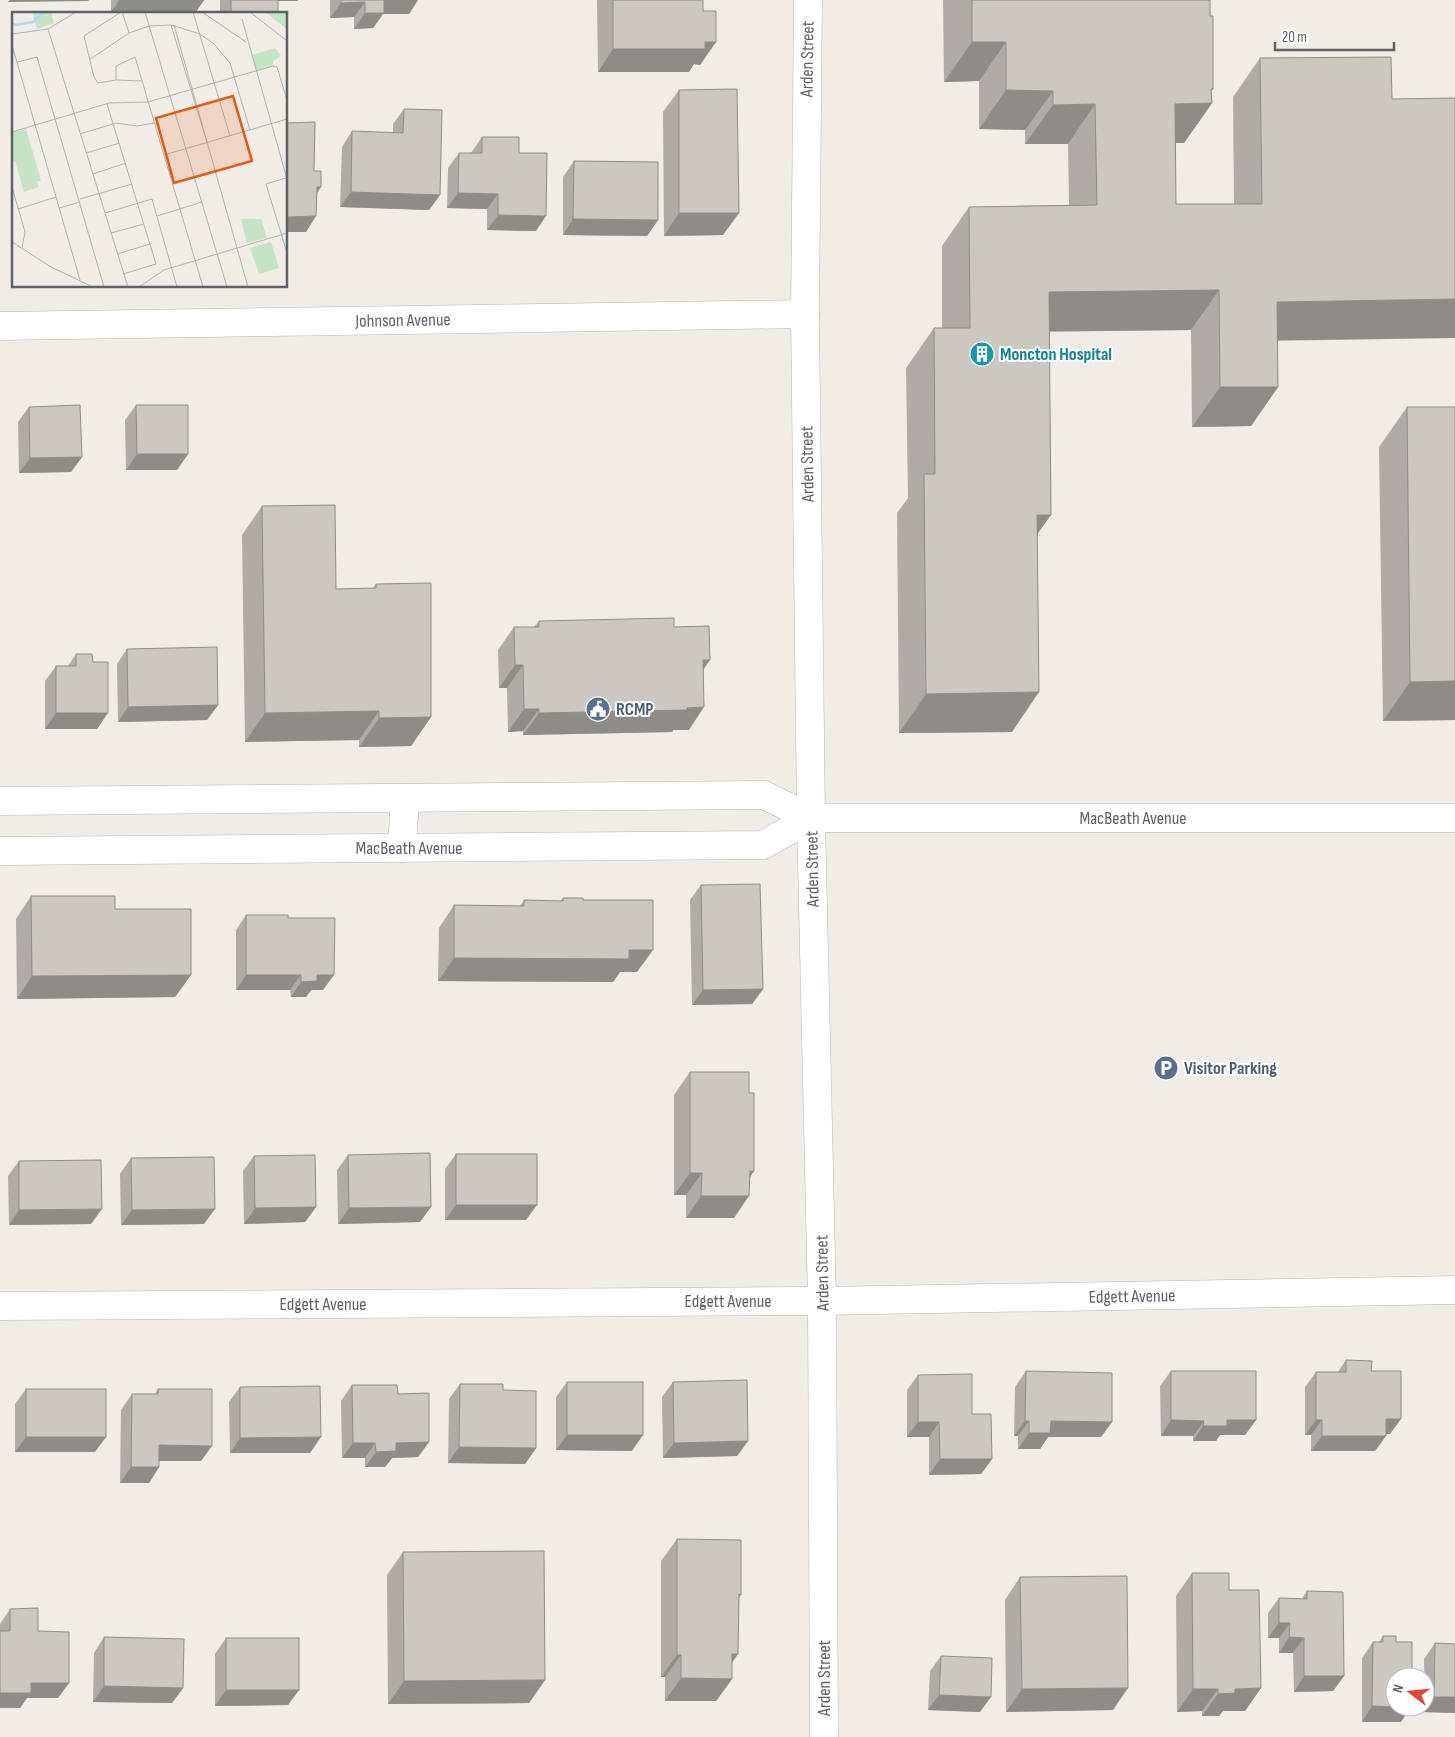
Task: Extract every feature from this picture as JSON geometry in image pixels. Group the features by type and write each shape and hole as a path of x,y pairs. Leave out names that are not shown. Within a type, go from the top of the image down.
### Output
{"street":[{"name":"Arden Street","path":"808,0 805,314 811,818 822,1301 824,1737"},
{"name":"Johnson Avenue","path":"0,326 805,314"},
{"name":"MacBeath Avenue","path":"0,801 764,795 811,818 1455,818"},
{"path":"402,848 405,798"},
{"name":"MacBeath Avenue","path":"0,851 763,846 811,818"},
{"name":"Edgett Avenue","path":"0,1306 822,1301 1455,1290"}],"building":[{"path":"231,0 278,0 278,12 231,12"},
{"path":"341,0 384,0 384,13 365,13 365,2 341,3"},
{"path":"613,0 703,0 703,11 716,11 716,42 705,42 705,49 613,49"},
{"name":"Moncton Hospital","path":"972,0 1210,0 1210,16 1213,16 1212,103 1175,104 1176,204 1262,204 1260,58 1391,57 1392,99 1455,98 1455,299 1277,302 1278,387 1220,387 1219,290 1049,292 1051,515 1037,515 1039,692 926,694 924,474 935,474 934,328 970,328 969,207 1097,205 1095,104 1053,105 1053,91 1006,90 1006,42 972,42"},
{"path":"737,89 739,213 679,213 679,90"},
{"path":"404,109 442,110 440,195 351,192 352,131 403,133"},
{"path":"315,122 314,171 321,171 321,187 317,187 316,216 288,217 288,123"},
{"path":"482,137 519,137 519,153 547,153 546,216 498,215 498,194 458,193 459,153 482,153"},
{"path":"574,161 658,162 658,220 573,219"},
{"path":"80,405 82,457 30,458 29,407"},
{"path":"136,405 188,405 188,454 137,454"},
{"path":"1407,407 1455,407 1455,681 1410,682"},
{"path":"335,505 336,589 376,588 376,584 431,583 431,717 379,718 379,711 265,713 262,506"},
{"name":"RCMP","path":"674,618 674,627 709,626 710,660 703,660 704,707 687,708 687,710 539,713 539,709 524,709 523,665 515,665 514,627 539,627 539,621"},
{"path":"217,647 218,705 128,707 127,649"},
{"path":"76,654 92,654 93,662 108,662 108,713 56,713 56,666 76,666"},
{"path":"760,884 763,989 703,990 701,885"},
{"path":"31,896 115,896 115,909 191,909 191,975 32,976"},
{"path":"563,898 583,898 583,900 653,900 653,950 629,950 629,959 454,958 454,905 524,906 524,900 563,901"},
{"path":"246,915 288,915 288,918 335,918 334,975 317,975 317,981 301,982 301,975 246,975"},
{"path":"690,1072 749,1072 749,1093 754,1093 754,1171 750,1171 749,1196 701,1196 702,1173 690,1173"},
{"path":"430,1153 431,1207 349,1208 348,1155"},
{"path":"456,1154 537,1154 537,1205 456,1205"},
{"path":"315,1155 316,1207 255,1208 254,1156"},
{"path":"214,1157 215,1209 132,1210 131,1158"},
{"path":"101,1160 102,1209 19,1210 19,1161"},
{"path":"1346,1360 1372,1361 1371,1371 1401,1371 1401,1419 1386,1419 1386,1436 1322,1436 1322,1420 1316,1420 1316,1372 1346,1372"},
{"path":"1026,1371 1112,1373 1112,1422 1051,1421 1050,1433 1029,1433 1029,1421 1025,1421"},
{"path":"1171,1371 1256,1371 1256,1420 1227,1420 1227,1426 1203,1426 1204,1421 1171,1420"},
{"path":"972,1374 972,1414 991,1414 992,1459 940,1459 939,1422 918,1422 918,1375"},
{"path":"747,1380 748,1441 674,1443 673,1382"},
{"path":"567,1382 643,1382 643,1435 567,1435"},
{"path":"460,1384 503,1384 503,1390 536,1391 536,1448 459,1447"},
{"path":"352,1385 397,1385 398,1394 429,1393 429,1442 396,1443 396,1451 376,1452 375,1443 353,1443"},
{"path":"320,1386 321,1437 240,1438 240,1387"},
{"path":"26,1389 106,1389 106,1437 26,1437"},
{"path":"158,1389 212,1389 212,1446 159,1445 159,1467 131,1467 132,1394 158,1394"},
{"path":"677,1539 741,1540 738,1654 732,1654 732,1679 681,1678 681,1655 677,1655"},
{"path":"544,1551 545,1680 404,1681 403,1552"},
{"path":"1192,1573 1229,1573 1229,1590 1259,1590 1261,1688 1235,1689 1235,1693 1218,1694 1218,1689 1193,1689"},
{"path":"1127,1576 1128,1688 1022,1689 1020,1577"},
{"path":"1307,1591 1343,1592 1344,1676 1304,1676 1304,1638 1289,1637 1290,1623 1279,1623 1279,1598 1307,1599"},
{"path":"38,1608 38,1631 69,1632 69,1683 31,1683 31,1693 0,1693 0,1631 10,1631 10,1609"},
{"path":"1383,1636 1396,1636 1396,1642 1412,1642 1412,1667 1385,1667 1385,1707 1372,1706 1373,1642 1383,1642"},
{"path":"104,1637 184,1639 183,1688 104,1686"},
{"path":"226,1638 299,1638 299,1690 226,1690"},
{"path":"1435,1643 1455,1644 1455,1697 1435,1697"},
{"path":"941,1656 992,1658 991,1697 939,1695"}],"place":[{"name":"Moncton Hospital","path":"982,354"},
{"name":"RCMP","path":"598,709"},
{"name":"Visitor Parking","path":"1166,1068"}]}
